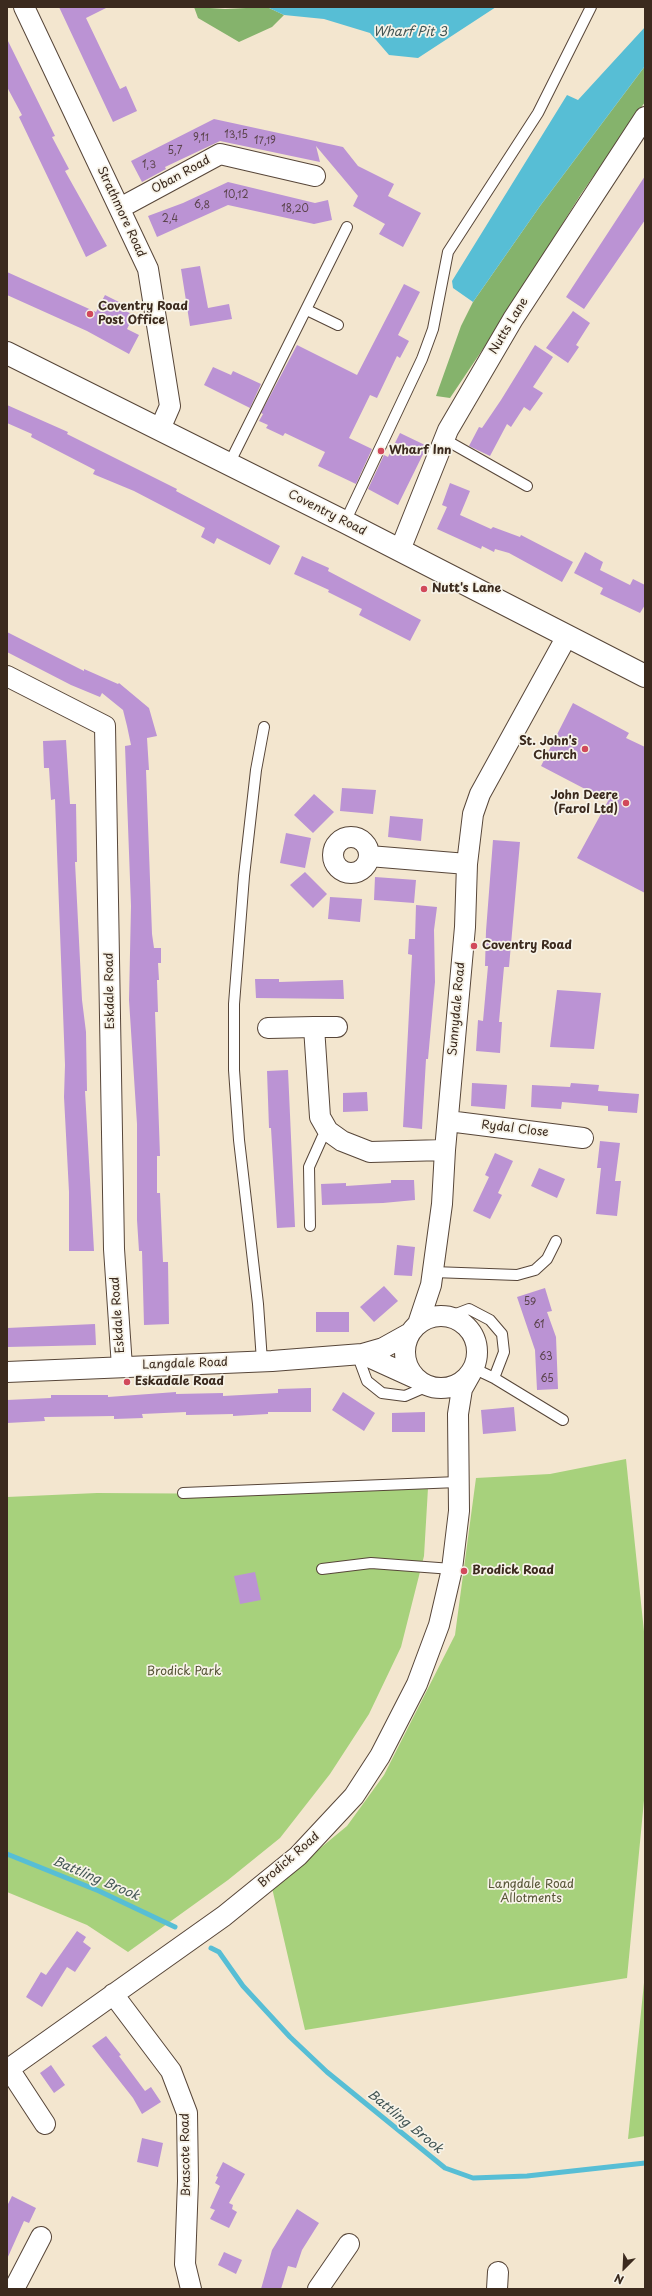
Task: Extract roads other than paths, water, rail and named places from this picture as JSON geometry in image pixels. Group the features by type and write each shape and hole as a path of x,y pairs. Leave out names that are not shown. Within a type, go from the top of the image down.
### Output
{"main road":[{"name":"Coventry Road","path":"7,353 160,428 645,676"}],"street":[{"name":"Strathmore Road","path":"24,7 148,269 170,406 160,428"},
{"name":"Nutts Lane","path":"400,550 444,439 513,319 645,117"},
{"name":"Oban Road","path":"120,208 220,154 316,176"},
{"name":"Sunnydale Road","path":"414,1328 432,1279 442,1204 445,1150 465,927 467,864 473,814 480,794 567,636"},
{"name":"Eskdale Road","path":"7,676 105,726 114,1249 122,1367"},
{"path":"369,856 467,864"},
{"path":"268,1028 337,1027"},
{"path":"314,1028 320,1117 328,1131 342,1141 370,1152 445,1150"},
{"name":"Rydal Close","path":"448,1121 583,1138"},
{"name":"Sunnydale Road","path":"432,1279 444,1316"},
{"path":"444,1316 460,1321 470,1331 477,1350 472,1370 462,1381 430,1384 409,1369 405,1355 406,1342 414,1328 427,1319 444,1316"},
{"name":"Langdale Road","path":"7,1372 262,1361 360,1354 383,1348 414,1328"},
{"name":"Langdale Road","path":"360,1354 430,1384"},
{"name":"Brodick Road","path":"8,2069 224,1916 298,1856 354,1796 380,1756 417,1684 439,1625 452,1569 458,1511 458,1414 462,1390 472,1370"},
{"name":"Brodick Road","path":"430,1384 453,1398 458,1414"},
{"name":"Brascote Road","path":"113,1994 171,2071 187,2113 188,2181 185,2264 191,2289"},
{"path":"8,2069 45,2124"},
{"path":"14,2289 41,2237"},
{"path":"318,2289 349,2244"}],"lane":[{"path":"345,522 422,359 433,329 448,252 538,113 590,7"},
{"path":"229,464 347,227"},
{"path":"306,310 338,325"},
{"path":"444,439 527,486"},
{"path":"262,1361 258,1304 244,1184 234,1070 234,1004 244,876 256,770 264,727"},
{"path":"310,1226 309,1168 322,1138 328,1131"},
{"path":"432,1279 516,1275 535,1270 547,1259 556,1241"},
{"path":"444,1316 469,1309 490,1320 502,1334 504,1352 494,1378"},
{"path":"360,1354 367,1382 382,1393 405,1396 430,1384"},
{"path":"472,1370 494,1378 563,1420"},
{"path":"183,1493 458,1482"},
{"path":"322,1569 371,1562 452,1569"}],"water":[{"name":"Wharf Pit 3","path":"267,7 496,7 418,58 389,55 370,33 324,19 284,15"},
{"path":"645,27 645,66 540,206 473,302 453,288 452,281 567,95 578,100"}],"waterway":[{"name":"Battling Brook","path":"7,1854 99,1891 175,1927"},
{"name":"Battling Brook","path":"211,1948 219,1952 243,1986 290,2037 327,2072 445,2168 473,2178 527,2176 645,2163"}],"place":[{"name":"Coventry Road Post Office","path":"90,314"},
{"name":"Wharf Inn","path":"381,451"},
{"name":"Nutt's Lane","path":"424,589"},
{"name":"St. John's Church","path":"585,749"},
{"name":"John Deere (Farol Ltd)","path":"626,803"},
{"name":"Coventry Road","path":"474,946"},
{"name":"Eskadale Road","path":"127,1382"},
{"name":"Brodick Road","path":"464,1571"}],"park label":[{"name":"Brodick Park","path":"184,1672"},
{"name":"Langdale Road Allotments","path":"531,1892"}]}
